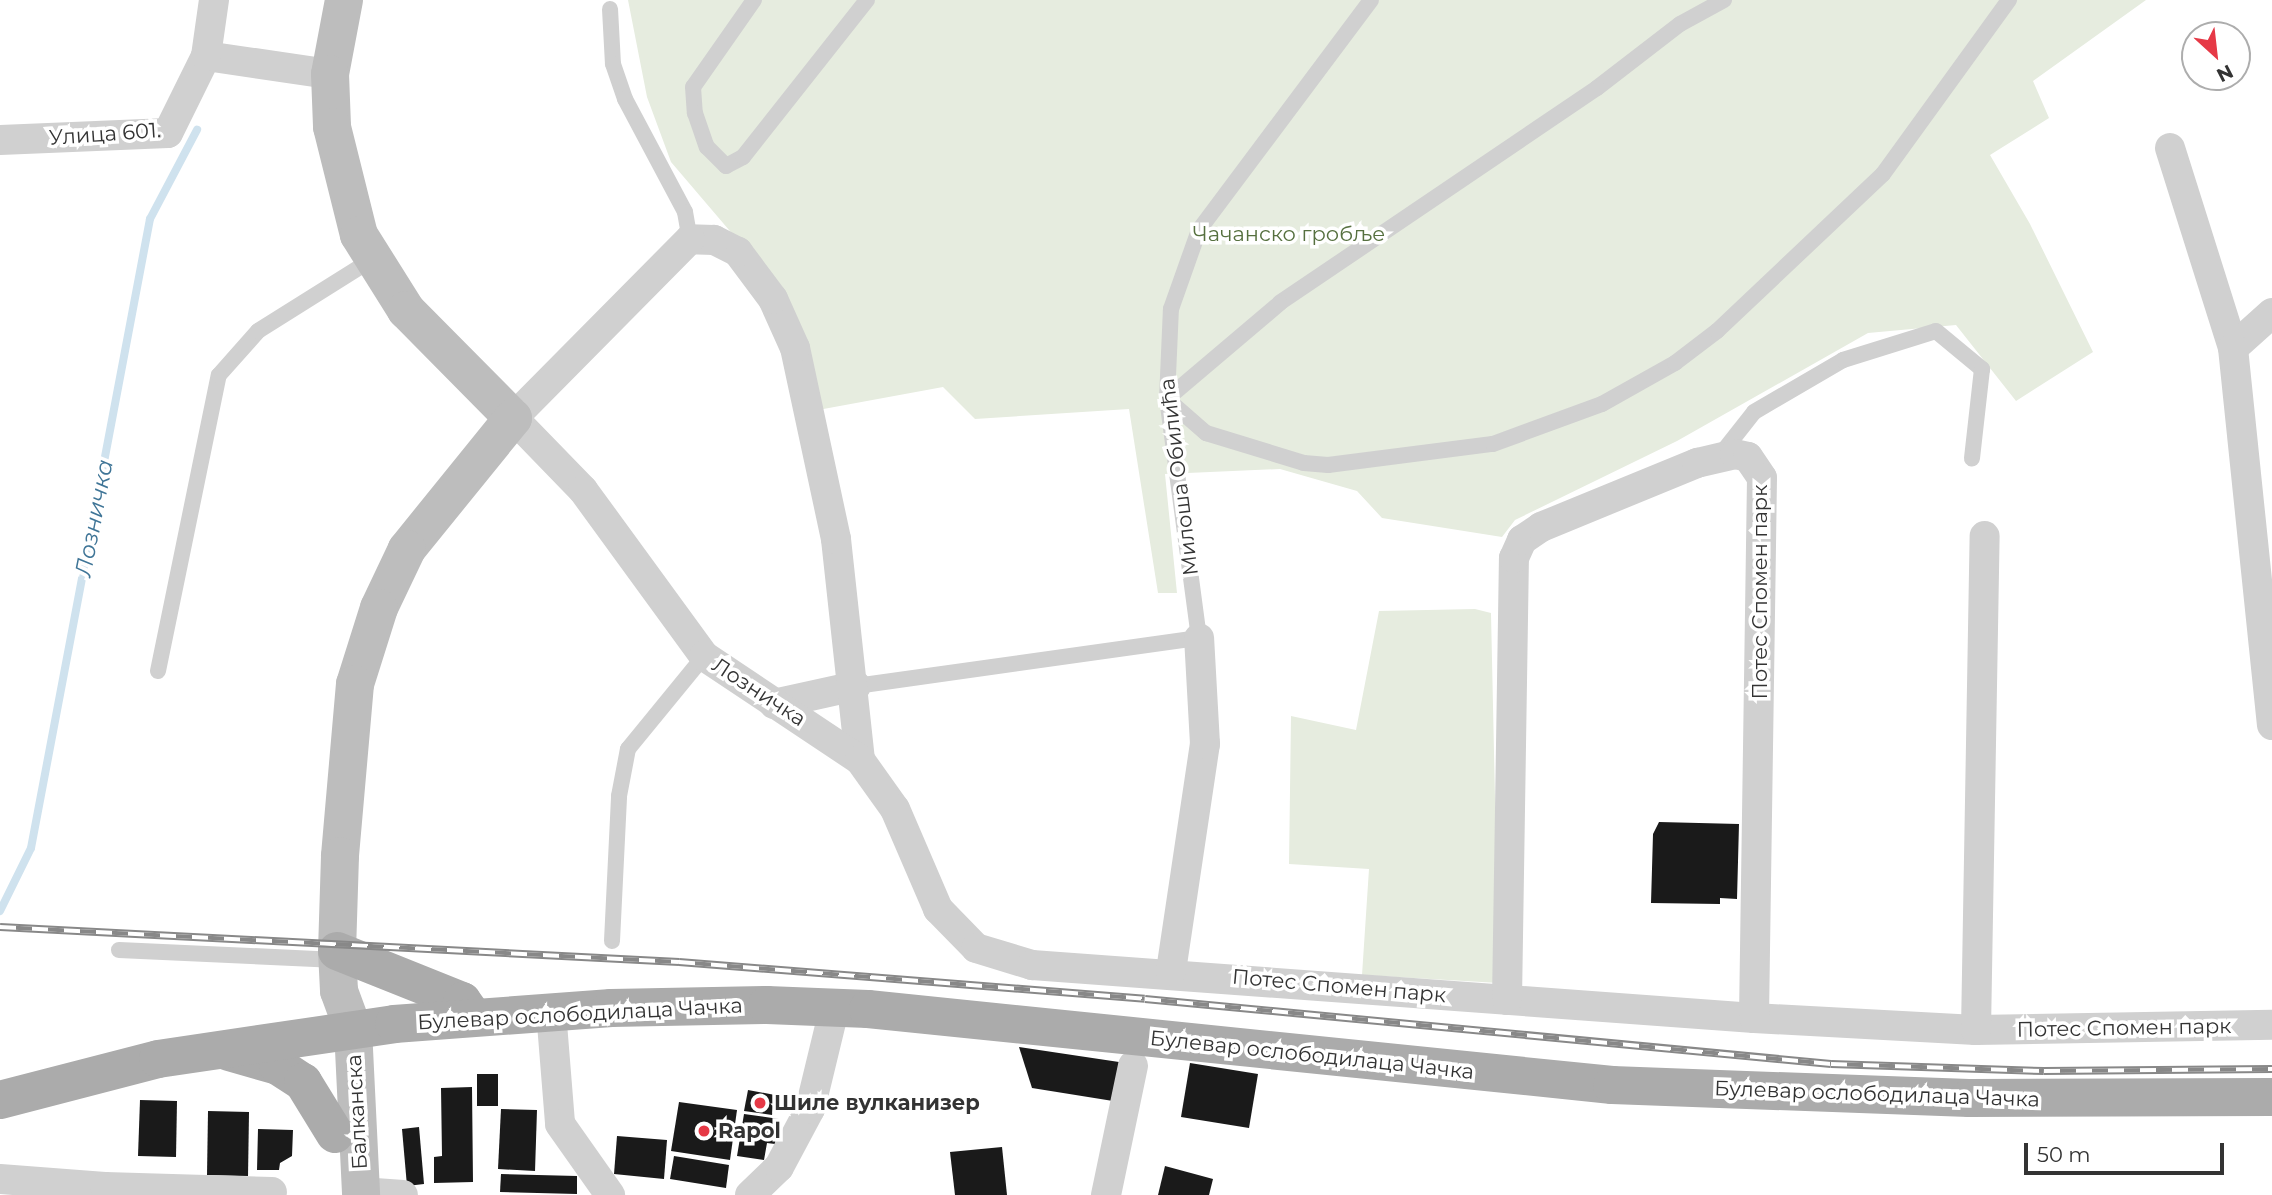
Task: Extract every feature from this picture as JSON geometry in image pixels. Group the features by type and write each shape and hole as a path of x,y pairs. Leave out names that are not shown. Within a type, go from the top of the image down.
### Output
{"main road":[{"path":"338,967 462,1001 473,1016"},
{"name":"Булевар ослободилаца Чачка","path":"0,1100 216,1049 473,1016 551,1011 835,1006 1612,1084 1969,1098 2272,1097"},
{"path":"216,1049 265,1061 303,1082 335,1134"}],"street":[{"path":"214,0 206,56 330,74"},
{"name":"Лозничка","path":"344,0 330,74 337,159 349,209 371,260 424,332 583,490 704,656 860,760 895,809 937,909 976,948 1032,965 1171,971"},
{"name":"Улица 601.","path":"0,140 168,133 206,56"},
{"path":"2170,148 2233,348 2272,725"},
{"path":"340,1031 338,967 349,726 363,655 407,550 513,418 690,239 714,240 738,252 773,299 795,348 824,470 856,686 860,760"},
{"path":"2233,348 2272,313"},
{"path":"1507,1000 1514,558 1522,540 1541,527 1720,456"},
{"name":"Потес Спомен парк","path":"1720,456 1748,457 1762,478 1754,1018"},
{"path":"1976,1030 1985,536"},
{"name":"Милоша Обилића","path":"1171,971 1205,744 1199,638"},
{"path":"774,704 856,686"},
{"name":"Потес Спомен парк","path":"1171,971 1507,1000 1754,1018 1976,1030 2272,1025"},
{"path":"750,1195 779,1167 810,1109 835,1006"},
{"path":"551,1011 560,1124 568,1141 610,1195"},
{"name":"Балканска","path":"340,1031 335,1134 354,1194"},
{"name":"Балканска","path":"340,1031 354,1194"},
{"path":"1106,1195 1133,1066"},
{"path":"0,1179 104,1191 272,1192"},
{"path":"354,1194 403,1195"}],"lane":[{"path":"754,0 693,87 695,113 707,147 726,166 743,157 867,0"},
{"name":"Милоша Обилића","path":"1199,638 1167,399 1171,309 1199,230 1371,0"},
{"path":"1724,0 1680,24 1597,88 1280,303 1167,399 1206,433 1304,463 1328,465 1493,444 1602,404 1675,362 1717,331 1883,174 2009,0"},
{"path":"610,9 613,64 625,99 685,212 690,239"},
{"path":"158,671 219,374 258,331 371,260"},
{"path":"1720,456 1754,412 1843,360 1936,331 1982,369 1972,458"},
{"path":"856,686 1199,638"},
{"path":"612,941 619,796 628,749 704,656"},
{"path":"119,950 338,967"}],"green space":[{"name":"Чачанско гробље","path":"628,0 2146,0 2033,81 2049,118 1990,155 2030,224 2093,352 2016,401 1956,325 1868,333 1677,441 1515,520 1502,537 1382,518 1357,491 1280,469 1165,474 1177,593 1158,593 1129,409 975,419 943,387 818,410 758,264 671,162 647,97"},
{"path":"1475,609 1491,613 1499,983 1362,975 1369,869 1289,864 1291,716 1356,730 1379,611"}],"building":[{"path":"1659,822 1739,824 1737,899 1720,898 1720,904 1651,903 1653,834"},
{"path":"1019,1047 1119,1062 1113,1101 1032,1088"},
{"path":"1190,1063 1258,1074 1249,1128 1181,1117"},
{"path":"477,1074 498,1074 498,1106 477,1106"},
{"path":"472,1087 473,1182 434,1183 434,1157 442,1156 441,1088"},
{"name":"Шиле вулканизер","path":"748,1090 775,1095 772,1115 744,1111"},
{"path":"140,1100 177,1101 176,1157 138,1156"},
{"name":"Rapol","path":"679,1102 737,1110 730,1160 671,1151"},
{"path":"501,1109 537,1110 535,1171 498,1169"},
{"path":"208,1111 249,1112 248,1176 207,1175"},
{"path":"744,1114 779,1119 775,1144 767,1143 764,1160 737,1156"},
{"path":"419,1127 424,1184 407,1186 402,1129"},
{"path":"258,1129 293,1130 292,1156 280,1163 279,1170 257,1170"},
{"path":"617,1136 667,1140 664,1179 614,1174"},
{"path":"1002,1147 1007,1195 955,1195 950,1152"},
{"path":"674,1156 729,1165 726,1188 670,1179"},
{"path":"1165,1166 1213,1179 1209,1195 1158,1195"},
{"path":"501,1174 577,1176 577,1194 500,1192"}],"waterway":[{"name":"Лозничка","path":"0,911 31,848 150,219 197,130"}],"railway":[{"path":"0,927 679,962 1145,999 1831,1064 2044,1071 2272,1069"}],"place":[{"name":"Шиле вулканизер","path":"760,1103"},
{"name":"Rapol","path":"704,1131"}]}
